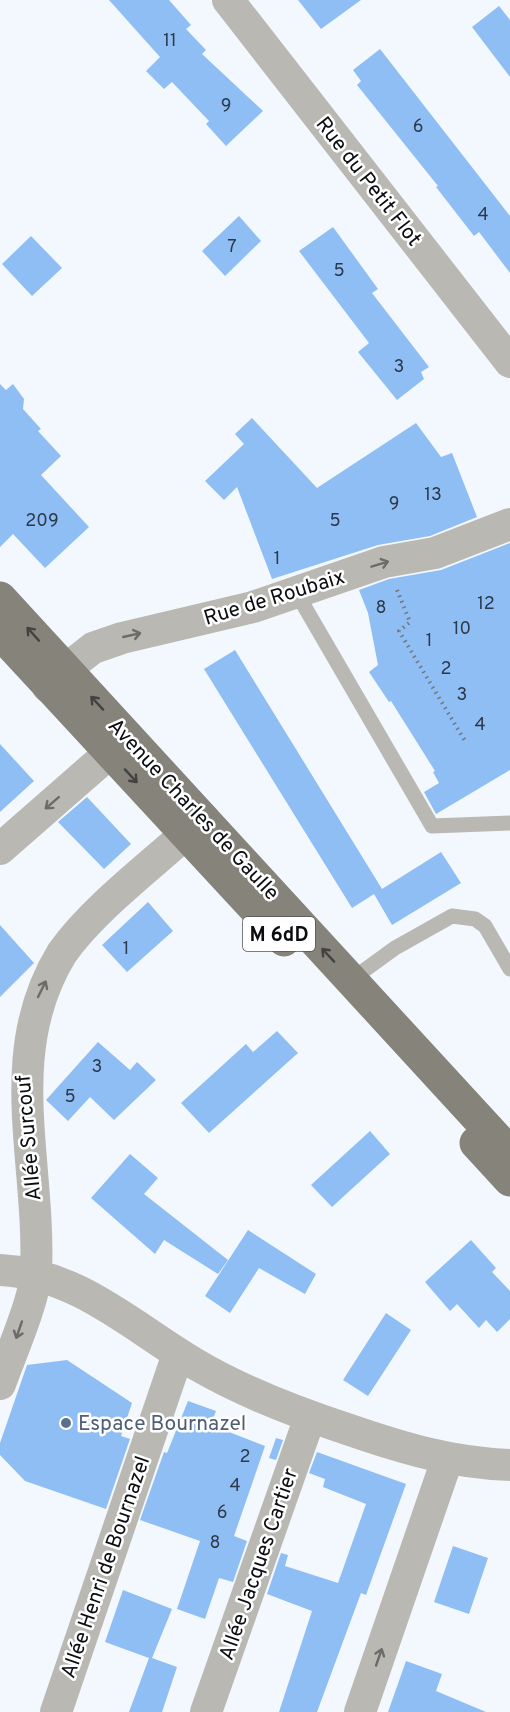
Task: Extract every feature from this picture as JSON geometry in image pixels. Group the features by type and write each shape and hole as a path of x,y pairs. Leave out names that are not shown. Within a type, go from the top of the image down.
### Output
{"main road":[{"name":"Avenue Charles de Gaulle","path":"0,598 57,678 194,826 510,1179"},
{"name":"Avenue Charles de Gaulle","path":"0,633 57,678"},
{"name":"Avenue Charles de Gaulle","path":"194,826 351,980 510,1153"}],"street":[{"name":"Rue du Petit Flot","path":"228,0 510,362"},
{"name":"Rue de Roubaix","path":"57,678 93,648 122,638 253,607 384,562 435,553 510,524"},
{"path":"0,849 119,745"},
{"name":"Allée Surcouf","path":"36,1274 34,1211 22,1110 22,1059 32,1013 51,971 73,939 194,826"},
{"path":"0,1270 36,1274 88,1294 178,1354 247,1392 310,1417 447,1460 510,1465"},
{"path":"0,1384 36,1274"},
{"name":"Allée Henri de Bournazel","path":"56,1712 178,1354"},
{"name":"Allée Jacques Cartier","path":"206,1712 310,1417"},
{"path":"360,1712 447,1460"}],"lane":[{"path":"296,592 432,826 510,823"},
{"path":"351,980 395,948 452,916 475,919 485,926 510,969"}],"path":[{"path":"384,562 410,622 399,631 465,741"}],"building":[{"path":"109,0 169,0 191,25 186,29 206,50 202,54 263,111 226,146 206,124 209,121 172,82 164,89 146,71 160,57"},
{"path":"298,0 361,0 321,29"},
{"path":"499,6 510,20 510,77 472,27"},
{"path":"380,49 510,216 510,273 479,232 474,236 436,187 438,186 357,85 361,81 353,70"},
{"path":"239,216 261,241 225,276 202,251"},
{"path":"333,227 378,289 372,293 429,367 421,372 424,379 397,400 358,352 369,343 299,251"},
{"path":"31,236 62,268 32,296 2,264"},
{"path":"0,384 6,390 13,384 24,399 23,409 41,429 38,431 61,456 41,475 89,527 45,568 13,534 0,547"},
{"path":"252,418 317,488 416,423 441,457 452,453 477,517 430,536 378,545 272,579 237,487 224,500 205,481 244,444 235,434"},
{"path":"510,543 510,770 436,814 424,792 439,783 433,772 435,771 391,701 389,702 369,672 378,665 368,613 359,590 389,579 441,570"},
{"path":"235,650 382,889 352,908 204,669"},
{"path":"0,744 34,781 0,812"},
{"path":"87,797 131,844 104,869 58,822"},
{"path":"441,852 461,883 392,925 374,894"},
{"path":"148,902 173,931 127,972 102,945"},
{"path":"0,925 34,963 0,997"},
{"path":"277,1031 298,1053 209,1133 181,1103 246,1044 253,1052"},
{"path":"98,1042 130,1070 137,1062 156,1080 114,1120 90,1097 68,1121 46,1100"},
{"path":"370,1131 390,1154 332,1207 311,1185"},
{"path":"130,1154 158,1178 144,1194 228,1260 218,1274 164,1240 155,1254 91,1198"},
{"path":"248,1230 316,1274 305,1294 259,1268 230,1313 205,1296"},
{"path":"471,1240 496,1268 492,1272 510,1291 510,1319 497,1332 486,1320 479,1328 457,1304 450,1311 425,1282"},
{"path":"386,1313 411,1330 368,1396 343,1380"},
{"name":"Espace Bournazel","path":"67,1360 132,1403 121,1436 130,1439 106,1509 25,1481 0,1455 0,1443 27,1365"},
{"path":"188,1401 216,1411 211,1425 265,1446 234,1536 247,1541 233,1582 219,1578 205,1619 177,1609 200,1541 140,1520 164,1452 167,1453"},
{"path":"276,1438 283,1440 276,1460 269,1458"},
{"path":"317,1452 406,1484 366,1595 361,1593 317,1712 279,1712 312,1611 267,1594 281,1553 288,1555 285,1566 338,1583 366,1504 323,1487 325,1479 309,1473"},
{"path":"453,1546 488,1558 469,1614 434,1602"},
{"path":"123,1590 172,1609 152,1658 177,1667 162,1712 129,1712 149,1658 105,1642"},
{"path":"406,1661 442,1674 436,1691 486,1712 388,1712"}],"place":[{"name":"Espace Bournazel","path":"66,1423"}]}
